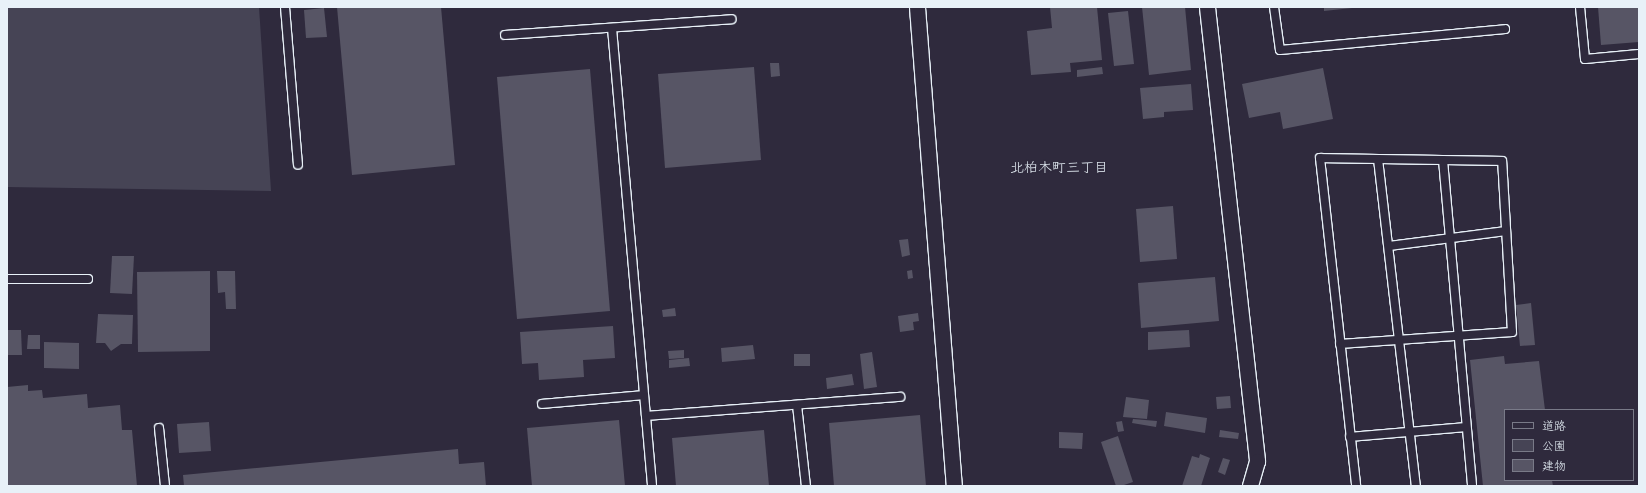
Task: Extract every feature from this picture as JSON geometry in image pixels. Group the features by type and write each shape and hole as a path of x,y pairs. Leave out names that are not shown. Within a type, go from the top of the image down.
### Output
{"street":[{"path":"917,7 954,486"},
{"path":"1208,7 1257,461 1250,486"}],"lane":[{"path":"285,7 298,164"},
{"path":"1274,7 1280,50 1505,29"},
{"path":"1580,7 1585,59 1639,54"},
{"path":"505,36 731,19"},
{"path":"612,28 652,486"},
{"path":"1340,344 1512,332 1502,161 1320,158 1350,438 1356,486"},
{"path":"1378,159 1401,340 1416,486"},
{"path":"1443,160 1472,486"},
{"path":"1389,246 1506,231"},
{"path":"7,279 88,279"},
{"path":"542,404 644,395"},
{"path":"646,416 900,397"},
{"path":"798,405 806,486"},
{"path":"1350,438 1466,427"},
{"path":"159,428 165,486"}],"green space":[{"path":"7,7 259,7 271,191 7,187"}],"building":[{"path":"337,7 441,7 455,165 352,175"},
{"path":"1050,7 1097,7 1102,60 1070,63 1071,72 1031,75 1027,31 1052,28"},
{"path":"1142,7 1185,7 1191,70 1149,75"},
{"path":"1324,7 1352,7 1352,8 1324,11"},
{"path":"1598,7 1639,7 1639,42 1601,45"},
{"path":"324,8 327,37 306,38 304,10"},
{"path":"1128,11 1134,64 1114,66 1108,13"},
{"path":"770,63 779,63 780,76 771,77"},
{"path":"754,67 761,160 665,168 658,74"},
{"path":"1102,67 1103,74 1077,77 1077,70"},
{"path":"1323,68 1333,119 1283,129 1280,112 1249,118 1242,84"},
{"path":"590,69 610,311 517,319 497,77"},
{"path":"1191,84 1193,110 1164,112 1164,117 1143,119 1140,88"},
{"path":"1173,206 1177,259 1140,262 1136,209"},
{"path":"908,239 910,255 902,257 899,240"},
{"path":"112,256 134,256 132,294 110,293"},
{"path":"912,270 913,278 908,279 907,271"},
{"path":"210,271 210,351 138,352 137,272"},
{"path":"217,271 235,271 236,309 226,309 225,292 218,293"},
{"path":"1215,277 1219,321 1141,328 1138,283"},
{"path":"1531,303 1535,345 1520,346 1516,305"},
{"path":"675,308 676,316 663,317 662,310"},
{"path":"918,313 919,321 913,322 914,330 900,332 898,316"},
{"path":"98,314 133,315 132,344 121,344 111,351 105,343 96,343"},
{"path":"613,326 615,358 583,360 584,377 539,380 538,363 522,364 520,332"},
{"path":"7,330 21,330 22,355 7,355"},
{"path":"1189,330 1190,347 1148,350 1148,332"},
{"path":"28,335 40,335 40,349 27,349"},
{"path":"44,342 79,343 79,369 44,368"},
{"path":"753,345 755,359 722,362 721,348"},
{"path":"684,350 684,358 669,359 668,351"},
{"path":"872,352 877,387 864,389 860,354"},
{"path":"794,354 810,354 810,366 794,366"},
{"path":"1504,356 1505,364 1539,361 1545,409 1504,409 1504,481 1552,481 1553,486 1483,486 1470,360"},
{"path":"689,358 690,366 669,368 669,360"},
{"path":"852,374 854,385 827,389 826,378"},
{"path":"28,385 28,391 42,390 43,398 87,394 88,408 120,405 122,430 132,430 137,486 7,486 7,387"},
{"path":"1230,396 1231,408 1217,409 1216,397"},
{"path":"1126,397 1149,400 1147,419 1123,417"},
{"path":"1166,412 1207,418 1205,433 1164,426"},
{"path":"920,415 926,486 834,486 829,423"},
{"path":"1133,419 1157,421 1156,427 1132,423"},
{"path":"619,420 625,486 532,486 527,428"},
{"path":"1122,421 1124,431 1118,432 1116,422"},
{"path":"209,422 211,451 179,453 177,424"},
{"path":"764,430 769,486 676,486 672,438"},
{"path":"1220,430 1239,433 1238,439 1219,437"},
{"path":"1059,432 1083,433 1082,449 1059,448"},
{"path":"1118,436 1133,482 1121,486 1116,486 1101,442"},
{"path":"458,449 459,464 484,462 486,486 184,486 183,475"},
{"path":"1200,454 1210,458 1201,486 1182,486 1192,456 1199,458"},
{"path":"1223,458 1230,460 1225,475 1218,472"}],"district":[{"name":"北柏木町三丁目","path":"1059,168"}]}
